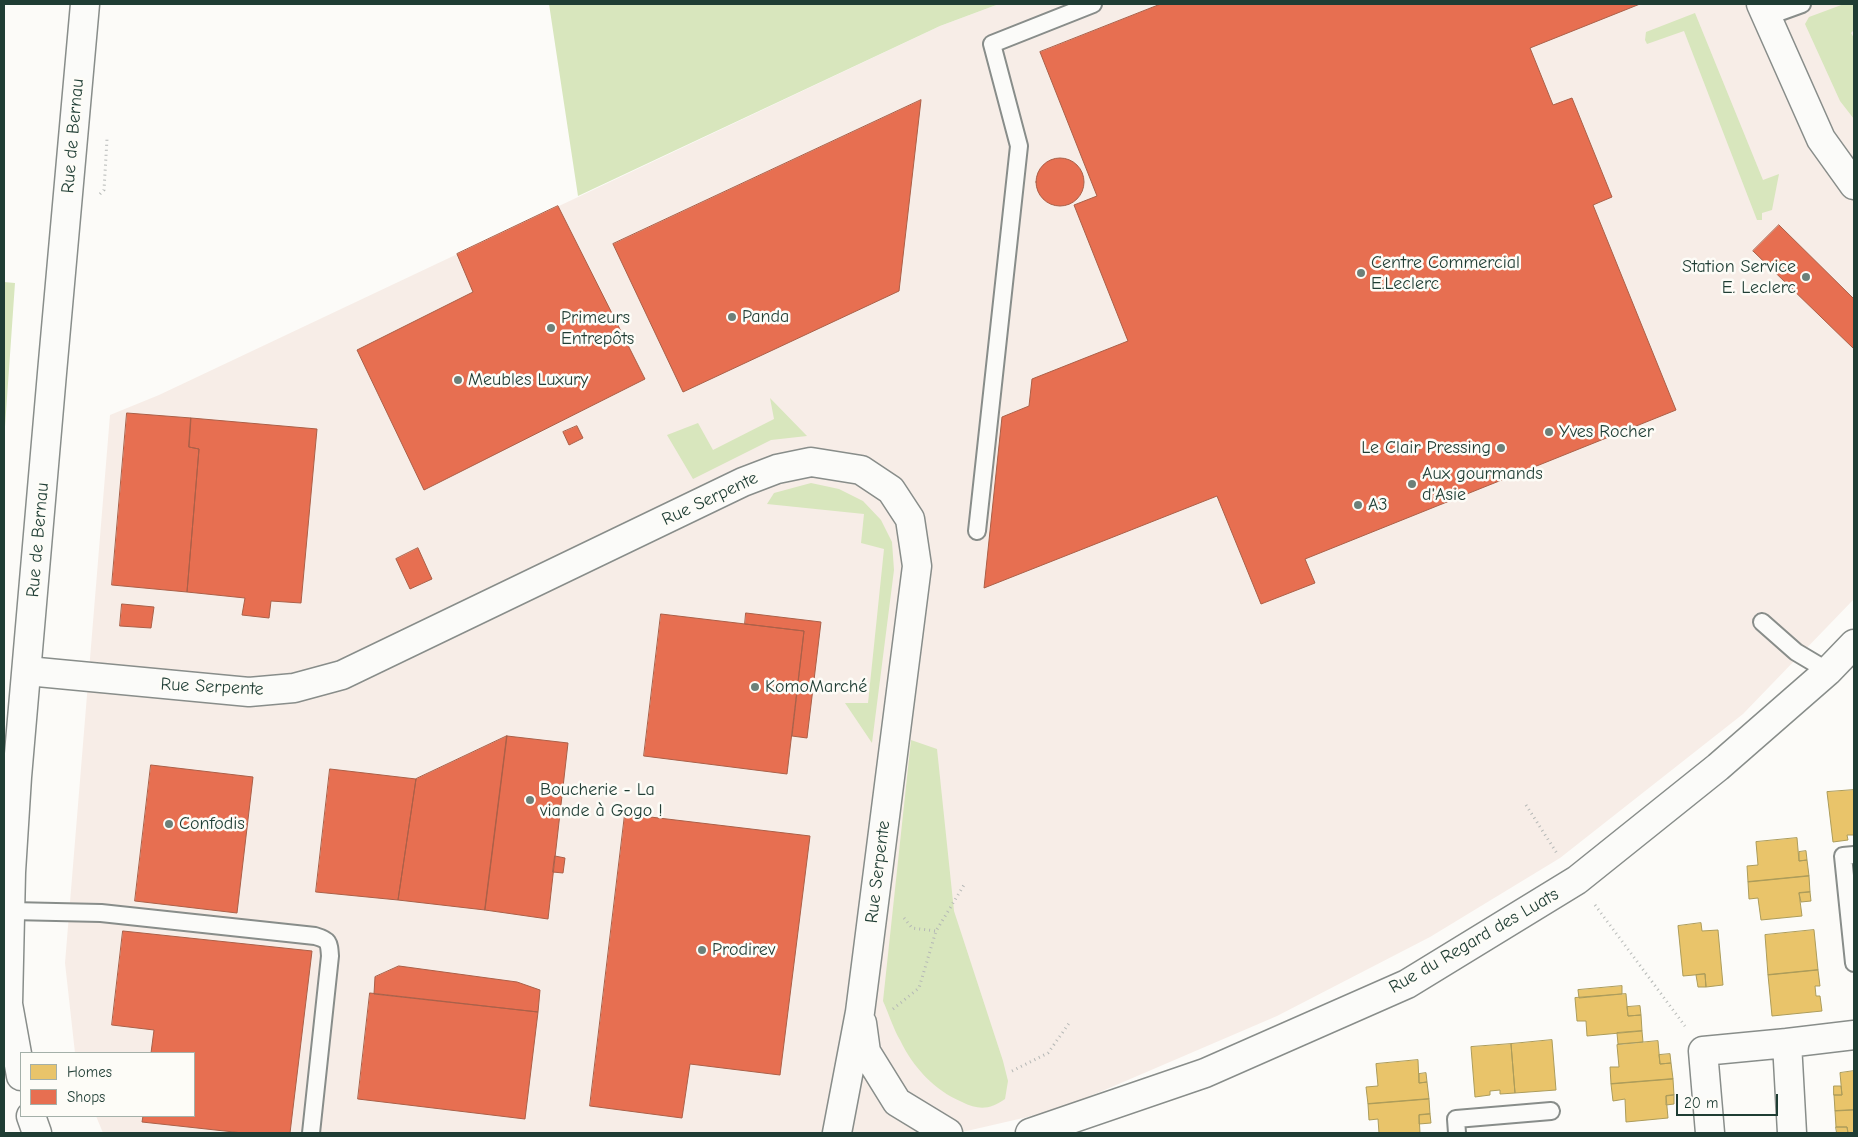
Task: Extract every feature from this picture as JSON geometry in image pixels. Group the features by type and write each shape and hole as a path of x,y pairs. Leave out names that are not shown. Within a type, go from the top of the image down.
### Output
{"street":[{"name":"Rue de Bernau","path":"20,1070 8,1004 11,911 8,872 11,778 27,672 85,4"},
{"path":"1764,10 1821,140 1854,185"},
{"name":"Rue Serpente","path":"27,672 249,692 294,688 342,675 743,482 777,469 811,462 861,470 891,490 910,519 917,566 860,1012 837,1133"},
{"name":"Rue du Regard des Luats","path":"1030,1133 1205,1073 1407,984 1577,880 1718,767 1828,671 1854,644"},
{"name":"Rue Serpente","path":"860,1012 866,1052 897,1102 948,1133"},
{"path":"1710,1133 1703,1051 1854,1036"},
{"path":"1787,1043 1792,1133"},
{"path":"30,1117 38,1133"}],"lane":[{"path":"977,531 1019,146 992,44 1093,4"},
{"path":"1764,10 1802,4"},
{"path":"1762,622 1796,652 1828,671"},
{"path":"1854,854 1843,856 1854,964"},
{"path":"11,911 101,913 306,935 325,939 330,944 330,956 311,1133"},
{"path":"1457,1133 1456,1119 1551,1111"}],"path":[{"path":"1526,805 1560,858 1703,1051"},
{"path":"860,1012 892,1009 919,988 936,931 964,885"},
{"path":"1012,1071 1048,1053 1070,1022"}],"shaded area":[{"path":"999,4 1854,4 1854,599 1743,714 1560,858 1430,937 1277,1016 1058,1110 958,1133 103,1133 96,1117 195,1117 195,1052 75,1052 65,963 110,415 159,395 940,26"}],"green space":[{"path":"549,4 999,4 940,26 578,196"},
{"path":"1844,4 1854,4 1854,30 1851,33 1854,38 1854,119 1840,101 1805,24 1809,17"},
{"path":"1695,13 1763,180 1779,174 1772,210 1762,213 1762,220 1757,220 1684,31 1647,44 1645,40 1646,32"},
{"path":"4,282 15,283 4,441"},
{"path":"770,398 807,436 771,440 693,479 667,435 698,423 713,450 774,419"},
{"path":"811,483 839,489 863,501 881,520 892,542 894,570 872,743 845,703 868,703 884,549 861,543 864,514 767,504 774,493"},
{"path":"911,740 937,749 954,911 1008,1081 1005,1099 989,1107 973,1106 962,1102 942,1091 925,1077 905,1050 883,1001"}],"building: Homes":[{"path":"1854,790 1854,835 1847,835 1848,840 1833,842 1827,792"},
{"path":"1797,838 1799,861 1807,860 1809,876 1748,882 1747,866 1758,865 1756,842"},
{"path":"1806,851 1807,860 1799,861 1799,852"},
{"path":"1809,876 1810,892 1799,893 1802,916 1761,920 1758,898 1749,899 1748,882"},
{"path":"1810,892 1811,901 1801,902 1799,893"},
{"path":"1701,923 1702,931 1718,930 1723,985 1706,987 1705,974 1683,976 1678,926"},
{"path":"1814,930 1818,970 1768,975 1765,935"},
{"path":"1818,970 1820,986 1815,986 1816,996 1820,996 1822,1011 1772,1016 1768,975"},
{"path":"1705,974 1706,987 1698,987 1696,975"},
{"path":"1622,986 1622,994 1579,998 1578,990"},
{"path":"1626,994 1628,1016 1641,1015 1642,1031 1587,1036 1586,1021 1577,1021 1575,998"},
{"path":"1640,1006 1641,1015 1628,1016 1627,1007"},
{"path":"1642,1031 1643,1042 1618,1044 1617,1033"},
{"path":"1552,1040 1556,1090 1515,1093 1511,1044"},
{"path":"1658,1041 1660,1064 1671,1063 1673,1079 1611,1084 1610,1067 1619,1067 1617,1045"},
{"path":"1511,1044 1515,1093 1500,1094 1500,1090 1490,1091 1490,1095 1475,1097 1471,1047"},
{"path":"1670,1054 1671,1063 1660,1064 1659,1055"},
{"path":"1418,1060 1419,1083 1427,1082 1429,1099 1368,1104 1366,1087 1378,1086 1376,1064"},
{"path":"1854,1071 1854,1110 1835,1111 1834,1095 1842,1095 1840,1073"},
{"path":"1426,1073 1427,1082 1419,1083 1419,1074"},
{"path":"1673,1079 1674,1095 1666,1096 1668,1118 1626,1122 1625,1099 1613,1101 1611,1084"},
{"path":"1834,1086 1841,1086 1842,1095 1834,1095"},
{"path":"1674,1095 1674,1104 1666,1105 1666,1096"},
{"path":"1429,1099 1430,1114 1419,1115 1420,1133 1379,1133 1378,1119 1369,1120 1368,1104"},
{"path":"1854,1110 1854,1133 1848,1133 1847,1127 1836,1127 1835,1111"},
{"path":"1430,1114 1431,1123 1419,1124 1419,1115"},
{"path":"1836,1127 1847,1127 1848,1133 1837,1133"}],"building: Shops":[{"name":"Centre Commercial E.Leclerc","path":"1161,4 1640,4 1530,48 1553,105 1572,98 1612,197 1593,205 1676,410 1305,559 1315,583 1261,604 1217,496 984,588 1002,417 1029,406 1032,379 1128,341 1074,205 1097,196 1040,52"},
{"path":"921,100 899,291 683,392 613,244"},
{"path":"1060,158 1069,160 1077,165 1082,173 1084,182 1082,191 1077,199 1069,204 1060,206 1051,204 1043,199 1038,191 1036,182 1038,173 1043,165 1051,160"},
{"path":"558,206 645,379 424,490 357,350 473,292 457,254"},
{"name":"Station Service E. Leclerc","path":"1779,225 1854,299 1854,349 1753,251"},
{"path":"127,413 191,418 189,447 199,449 187,592 112,585"},
{"path":"191,418 317,429 301,603 271,601 269,618 242,615 245,598 187,592 199,449 189,447"},
{"path":"577,426 583,438 569,445 563,432"},
{"path":"418,548 432,579 410,589 396,559"},
{"path":"122,604 154,607 151,628 120,626"},
{"path":"746,613 821,622 807,738 792,736 804,631 745,624"},
{"path":"661,614 804,631 787,774 644,756"},
{"name":"Boucherie - La viande à Gogo !","path":"507,736 568,743 548,919 485,910"},
{"path":"507,736 485,910 398,900 416,779"},
{"path":"151,765 253,777 237,913 135,901"},
{"path":"330,769 416,779 398,900 316,892"},
{"name":"Prodirev","path":"625,814 810,836 780,1075 690,1064 682,1118 590,1106"},
{"path":"555,856 565,858 563,873 553,872"},
{"path":"123,931 312,951 290,1133 243,1133 142,1122 143,1117 195,1117 195,1052 151,1052 154,1030 112,1025"},
{"path":"399,966 517,982 540,990 538,1012 374,994 375,977"},
{"path":"370,993 538,1012 525,1119 358,1099"}],"place":[{"name":"Centre Commercial E.Leclerc","path":"1361,273"},
{"name":"Station Service E. Leclerc","path":"1806,277"},
{"name":"Panda","path":"732,317"},
{"name":"Primeurs Entrepôts","path":"551,328"},
{"name":"Meubles Luxury","path":"458,380"},
{"name":"Yves Rocher","path":"1549,432"},
{"name":"Le Clair Pressing","path":"1501,448"},
{"name":"Aux gourmands d'Asie","path":"1412,484"},
{"name":"A3","path":"1358,505"},
{"name":"KomoMarché","path":"755,687"},
{"name":"Boucherie - La viande à Gogo !","path":"530,800"},
{"name":"Confodis","path":"169,824"},
{"name":"Prodirev","path":"702,950"}]}
